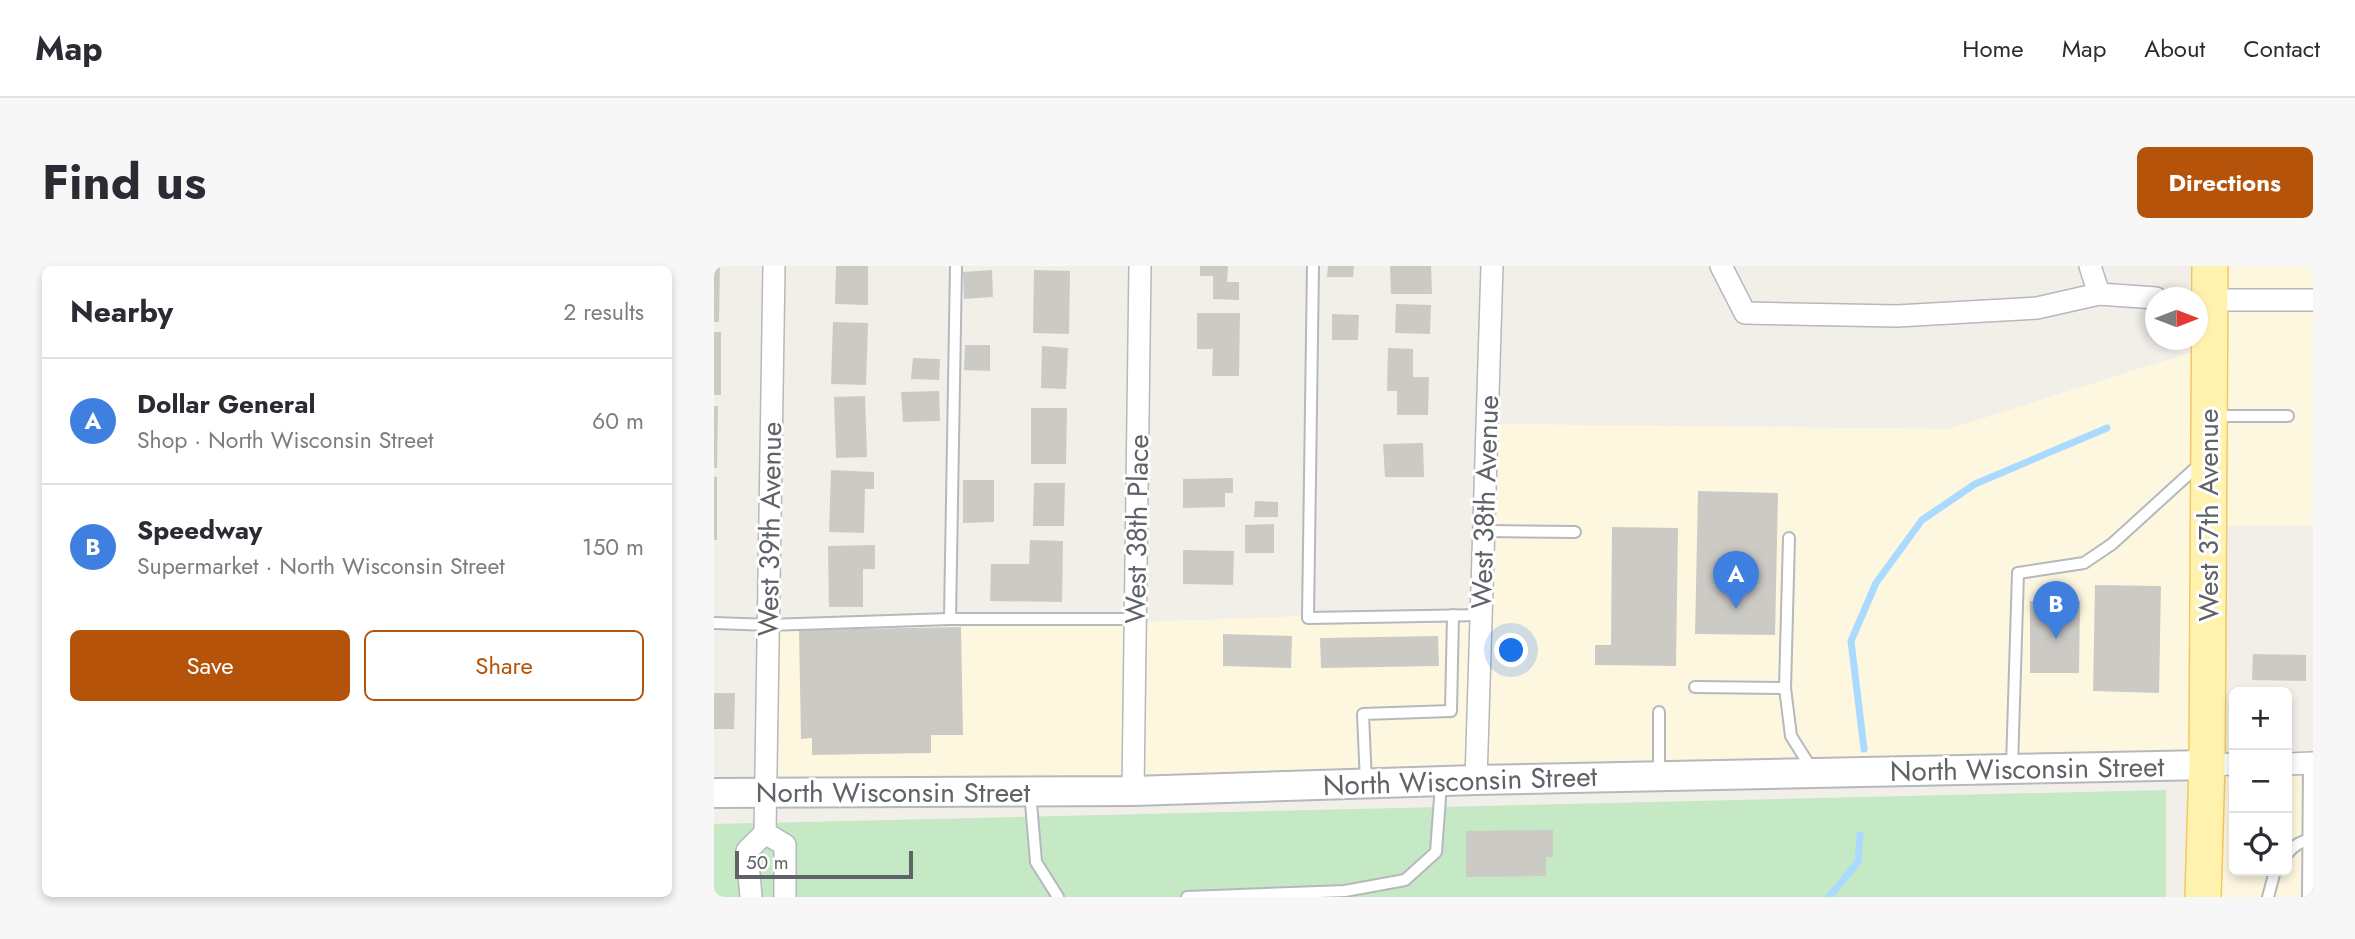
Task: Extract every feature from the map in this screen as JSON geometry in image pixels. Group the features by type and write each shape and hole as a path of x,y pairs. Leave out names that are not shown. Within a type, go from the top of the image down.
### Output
{"main road":[{"name":"West 37th Avenue","path":"2206,287 2210,266"},
{"name":"West 37th Avenue","path":"2203,897 2220,765 2205,350"}],"street":[{"name":"West 39th Avenue","path":"765,833 774,266"},
{"name":"West 38th Place","path":"1133,791 1140,266"},
{"name":"West 38th Avenue","path":"1476,780 1492,266"},
{"path":"1721,266 1745,313 1897,316 2038,308 2099,294 2145,297"},
{"path":"2090,266 2099,294"},
{"path":"2208,301 2313,300"},
{"path":"2292,764 2311,763"},
{"name":"North Wisconsin Street","path":"714,793 1133,791 1476,780 2220,765"},
{"path":"751,897 747,851 765,833 785,845 785,897"}],"lane":[{"path":"950,619 956,266"},
{"path":"1313,266 1308,618 1481,615"},
{"path":"2208,416 2287,416"},
{"path":"2012,769 2018,573 2084,563 2112,544 2208,456"},
{"path":"1484,531 1575,532"},
{"path":"1789,538 1785,688 1791,736 1815,773"},
{"path":"1366,783 1363,714 1451,711 1453,615"},
{"path":"714,623 768,625 950,619 1136,619"},
{"path":"1695,687 1785,688"},
{"path":"1659,776 1660,712"},
{"path":"2308,897 2311,763"},
{"path":"1187,897 1345,891 1405,880 1436,852 1441,781"},
{"path":"1030,791 1036,862 1058,897"},
{"path":"2292,848 2310,840"},
{"path":"2268,897 2274,876"}],"shaded area":[{"path":"2216,266 2313,266 2313,526 2215,526"},
{"path":"2195,351 2198,756 773,785 773,631 1144,622 1491,609 1498,424 1949,429"},
{"path":"2292,770 2313,770 2313,897 2211,897 2213,772 2229,772 2229,876 2292,876"}],"green space":[{"path":"2166,790 2166,897 714,897 714,824"}],"building":[{"path":"714,266 720,266 719,322 714,322"},
{"path":"836,266 868,266 868,305 835,304"},
{"path":"1200,266 1228,266 1227,282 1239,282 1239,300 1213,299 1213,276 1200,276"},
{"path":"1328,266 1354,266 1353,277 1327,277"},
{"path":"1390,266 1431,266 1432,294 1391,294"},
{"path":"992,270 993,297 964,299 963,272"},
{"path":"1034,270 1070,271 1069,334 1033,333"},
{"path":"1396,304 1431,305 1430,334 1395,333"},
{"path":"1197,313 1240,313 1239,376 1212,376 1213,349 1197,349"},
{"path":"1332,314 1359,315 1358,340 1332,340"},
{"path":"833,322 868,323 866,385 831,384"},
{"path":"714,332 721,332 721,395 714,395"},
{"path":"965,345 990,345 990,371 964,370"},
{"path":"1042,346 1068,348 1066,389 1041,388"},
{"path":"1388,348 1413,349 1413,377 1429,377 1428,415 1397,415 1397,391 1387,391"},
{"path":"913,358 940,359 939,380 911,379"},
{"path":"939,391 940,421 903,422 901,392"},
{"path":"865,396 867,457 836,458 834,397"},
{"path":"714,406 718,406 717,468 714,468"},
{"path":"1031,408 1067,408 1066,464 1031,464"},
{"path":"1423,443 1424,477 1385,477 1383,444"},
{"path":"831,470 874,472 874,489 865,489 864,533 829,532"},
{"path":"714,477 717,477 717,540 714,540"},
{"path":"1233,478 1233,493 1225,493 1225,507 1183,508 1183,479"},
{"path":"963,480 994,480 994,522 963,523"},
{"path":"1034,483 1065,483 1064,526 1033,526"},
{"path":"1698,491 1778,493 1775,635 1695,634"},
{"path":"1255,501 1278,502 1278,517 1254,517"},
{"path":"1274,524 1274,553 1245,553 1245,525"},
{"path":"1612,527 1678,528 1676,666 1595,665 1595,645 1611,645"},
{"path":"1030,540 1063,541 1062,602 990,601 991,564 1029,564"},
{"path":"875,545 875,569 863,569 863,607 829,607 828,546"},
{"path":"1183,550 1234,551 1233,585 1183,584"},
{"path":"2095,585 2161,586 2159,693 2093,691"},
{"path":"2030,601 2080,601 2079,673 2030,673"},
{"path":"961,627 963,735 931,735 931,753 812,755 812,738 801,739 799,630"},
{"path":"1223,634 1292,636 1291,668 1223,666"},
{"path":"1438,636 1439,666 1321,668 1320,638"},
{"path":"2253,654 2306,655 2306,681 2252,680"},
{"path":"714,693 735,693 734,729 714,729"},
{"path":"1553,830 1553,857 1546,857 1546,876 1466,877 1466,831"}],"waterway":[{"path":"1864,749 1851,641 1876,583 1922,520 1975,484 2107,428"},
{"path":"1829,897 1858,862 1860,835"}],"place":[{"name":"Dollar General","path":"1736,609"},
{"name":"Speedway","path":"2056,639"}]}
